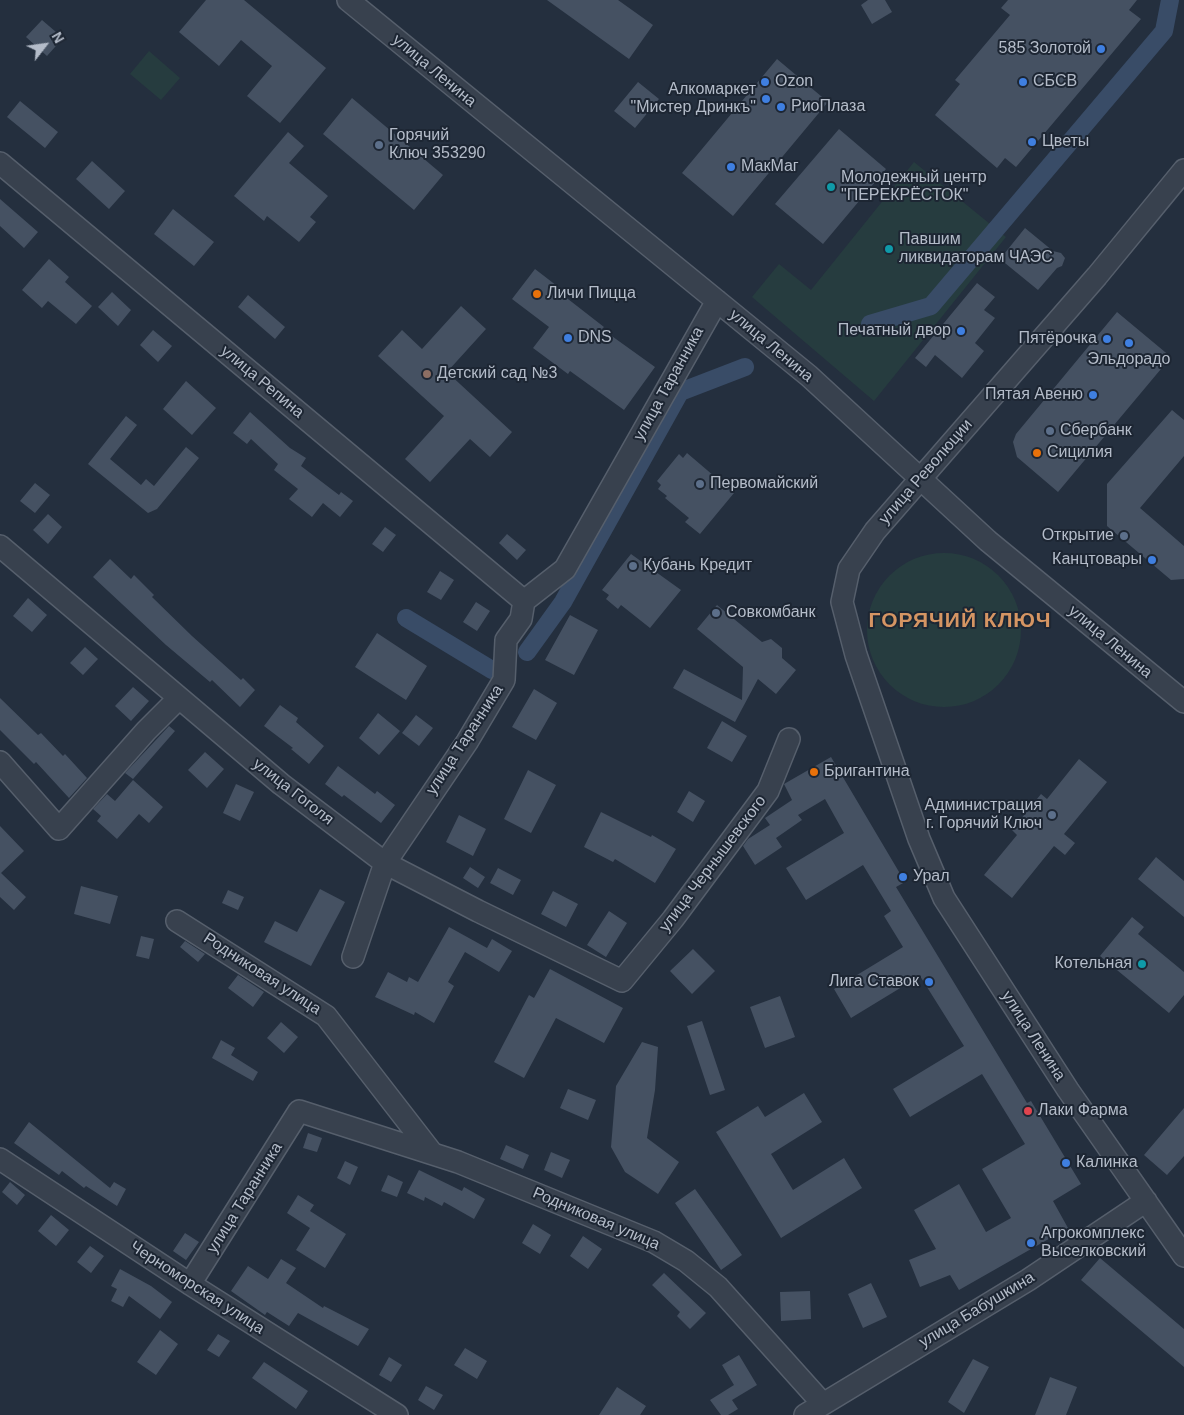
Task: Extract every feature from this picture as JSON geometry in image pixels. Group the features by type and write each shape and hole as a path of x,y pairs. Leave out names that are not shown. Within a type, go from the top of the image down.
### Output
{"street":[{"name":"улица Ленина","path":"348,0 809,376 995,547 1184,702"},
{"name":"улица Репина","path":"0,163 524,601"},
{"name":"улица Революции","path":"842,602 848,569 875,531 1098,276 1184,170"},
{"name":"улица Таранника","path":"353,957 386,863 467,742 504,680 506,640 521,619 524,601 565,569 717,301"},
{"name":"улица Гоголя","path":"0,546 281,784 386,863 478,911 622,980"},
{"name":"улица Ленина","path":"842,602 856,655 919,839 944,898 1068,1090 1184,1256"},
{"path":"0,762 59,829 146,731 179,698"},
{"name":"улица Чернышевского","path":"622,980 673,919 768,791 789,739"},
{"name":"Родниковая улица","path":"177,921 326,1016 432,1153"},
{"name":"улица Таранника","path":"190,1284 299,1111"},
{"name":"Родниковая улица","path":"299,1111 432,1153 654,1242 686,1261 718,1287 823,1404"},
{"name":"Черноморская улица","path":"1,1164 397,1415"},
{"name":"улица Бабушкина","path":"805,1415 1028,1280 1146,1201"}],"green space":[{"path":"149,51 180,78 161,100 130,74"},
{"path":"914,162 1006,237 874,401 752,297 779,264 811,290"},
{"path":"944,553 959,554 974,559 999,575 1015,600 1020,615 1020,645 1015,660 999,685 974,701 959,706 944,707 929,706 914,701 889,685 873,660 868,645 867,630 868,615 873,600 889,575 914,559 929,554"}],"building":[{"path":"206,0 244,0 326,68 280,123 247,96 272,66 241,40 219,66 179,32"},
{"path":"547,0 618,0 653,25 629,59"},
{"path":"868,0 885,0 892,12 872,24 861,5"},
{"name":"СБСВ","path":"1008,0 1137,0 1129,10 1141,19 1016,167 1005,158 997,168 935,115 960,84 955,80 1010,15 1001,8"},
{"path":"42,20 63,38 47,56 26,37"},
{"path":"777,59 828,102 733,216 682,173"},
{"path":"638,82 659,99 635,128 614,111"},
{"path":"352,98 443,175 414,210 323,134"},
{"path":"20,101 58,132 45,148 7,117"},
{"name":"Молодежный центр \"ПЕРЕКРЁСТОК\"","path":"839,129 886,169 823,244 775,204"},
{"path":"288,132 304,146 289,163 328,196 310,217 316,222 299,242 267,216 264,221 234,196"},
{"path":"92,161 125,191 109,209 76,179"},
{"path":"0,199 38,232 24,248 0,226"},
{"path":"173,209 214,242 194,266 154,234"},
{"path":"1025,228 1053,251 1061,253 1065,258 1062,266 1057,268 1038,290 1000,259"},
{"path":"49,259 69,277 65,282 92,306 76,324 48,301 42,308 22,290"},
{"path":"535,269 561,289 559,292 604,327 602,329 655,367 624,410 570,371 568,374 533,348 549,327 512,299"},
{"name":"Печатный двор","path":"977,283 995,297 984,310 995,318 975,343 984,351 962,378 935,355 926,367 915,358"},
{"path":"112,292 131,310 118,326 98,307"},
{"path":"248,295 285,327 275,339 238,307"},
{"path":"461,306 486,329 447,372 512,432 490,457 470,439 430,482 405,459 444,416 378,356 402,330 422,349"},
{"name":"Пятая Авеню","path":"1117,312 1171,357 1058,492 1017,457 1013,442 1016,434"},
{"path":"153,330 172,346 158,362 140,345"},
{"path":"186,381 216,408 192,435 163,409"},
{"path":"1172,410 1184,420 1184,456 1140,508 1184,546 1184,579 1171,580 1107,526 1107,484"},
{"path":"250,412 290,448 306,458 301,466 339,495 341,492 353,501 340,517 323,503 312,517 289,499 298,489 274,470 278,464 251,439 247,444 233,433"},
{"path":"126,416 137,425 110,459 141,485 146,479 154,486 186,447 199,458 157,509 148,513 88,464"},
{"path":"687,453 734,493 700,534 685,522 689,518 665,498 667,496 658,489 661,485 657,481 679,454 683,458"},
{"path":"35,483 50,495 35,513 20,501"},
{"path":"48,514 62,527 48,544 33,530"},
{"path":"385,527 396,535 383,552 372,544"},
{"path":"507,534 526,550 517,560 499,543"},
{"path":"631,554 681,590 650,628 621,605 618,609 606,599 609,595 602,590"},
{"path":"110,559 131,579 134,575 154,595 152,597 192,636 241,680 243,678 255,690 240,707 212,680 210,682 166,645 93,577"},
{"path":"440,571 454,580 441,600 427,592"},
{"path":"28,598 47,615 32,632 13,616"},
{"path":"476,602 490,611 477,631 463,622"},
{"path":"717,605 762,642 771,639 782,648 782,658 796,670 776,694 758,679 735,722 673,688 684,669 742,700 743,667 697,629"},
{"path":"570,615 598,630 574,675 545,660"},
{"path":"377,633 427,666 406,700 355,667"},
{"path":"85,647 98,659 83,675 70,663"},
{"path":"133,687 149,701 131,721 115,706"},
{"path":"534,689 557,703 536,740 512,727"},
{"path":"0,698 38,735 41,733 63,756 65,754 87,778 69,798 36,762 34,764 0,730"},
{"path":"280,705 298,718 296,722 324,746 309,764 291,749 293,748 264,726"},
{"path":"378,713 400,731 379,755 359,738"},
{"path":"416,715 433,728 419,746 402,733"},
{"path":"722,721 747,736 732,762 707,748"},
{"path":"169,726 175,731 133,779 125,773"},
{"path":"205,752 224,769 207,788 188,770"},
{"path":"831,757 905,882 896,887 1027,1103 1031,1101 1081,1184 1053,1201 1068,1228 959,1290 950,1275 920,1287 909,1260 936,1249 914,1210 959,1184 986,1232 1011,1218 982,1169 1025,1144 982,1074 910,1117 893,1089 964,1046 920,976 851,1018 834,989 903,947 884,916 891,911 863,865 806,900 786,868 844,833 825,799 798,815 802,820 776,838 782,847 755,865 743,846 748,839 770,825 765,818 792,800 784,784"},
{"name":"Администрация г. Горячий Ключ","path":"1079,759 1107,782 1064,834 1075,843 1065,855 1054,846 1012,898 984,875 1017,835 1012,830 1041,794 1047,799"},
{"path":"338,766 375,794 377,791 395,805 381,823 344,795 342,797 325,784"},
{"path":"528,770 556,785 531,833 504,819"},
{"path":"133,780 163,807 149,823 139,814 117,839 97,821 101,816 93,809 107,794 115,801"},
{"path":"236,784 254,792 240,821 223,813"},
{"path":"689,791 705,801 693,822 677,812"},
{"path":"601,812 651,837 652,835 676,849 655,883 615,859 613,862 584,847"},
{"path":"459,815 486,829 473,856 446,842"},
{"path":"0,826 24,851 1,873 26,897 14,910 0,897"},
{"path":"1156,857 1184,881 1184,917 1138,879"},
{"path":"470,867 485,877 478,888 463,878"},
{"path":"498,868 521,880 513,895 490,883"},
{"path":"81,886 118,896 110,924 74,914"},
{"path":"320,889 345,902 311,966 264,942 275,921 297,932"},
{"path":"228,890 244,897 238,910 222,903"},
{"path":"553,891 578,904 566,927 541,914"},
{"path":"609,911 627,923 606,957 587,945"},
{"name":"Котельная","path":"1132,917 1144,927 1138,934 1184,972 1184,995 1169,1013 1100,956"},
{"path":"449,927 487,948 492,939 512,951 499,972 465,952 448,982 454,986 434,1023 415,1012 414,1015 375,997 388,972 407,982 409,977 418,982"},
{"path":"141,936 154,939 149,959 136,956"},
{"path":"185,941 205,954 198,962 180,947"},
{"path":"693,949 715,971 692,994 670,971"},
{"path":"550,969 623,1008 604,1043 556,1018 524,1078 494,1062 529,995 534,998"},
{"path":"238,975 264,992 253,1007 228,988"},
{"path":"780,996 795,1037 765,1048 750,1007"},
{"path":"702,1021 725,1090 710,1095 687,1026"},
{"path":"281,1022 298,1037 284,1053 267,1038"},
{"path":"221,1040 235,1048 231,1055 258,1072 253,1081 212,1058"},
{"path":"642,1042 658,1047 655,1090 647,1138 679,1162 658,1194 625,1172 611,1147 616,1086"},
{"path":"568,1089 596,1100 588,1120 560,1108"},
{"path":"804,1093 822,1122 771,1154 793,1190 844,1158 862,1188 781,1238 716,1132 758,1106 765,1117"},
{"path":"1184,1108 1184,1156 1167,1175 1144,1155"},
{"path":"29,1122 110,1188 114,1182 126,1189 117,1206 86,1186 84,1188 62,1171 59,1175 14,1143"},
{"path":"308,1133 322,1138 317,1152 303,1148"},
{"path":"506,1145 529,1155 523,1169 500,1159"},
{"path":"551,1152 570,1160 562,1178 544,1170"},
{"path":"345,1161 358,1167 350,1185 337,1178"},
{"path":"419,1170 462,1191 464,1187 485,1199 474,1219 444,1202 442,1206 425,1197 424,1201 407,1193"},
{"path":"388,1175 403,1182 397,1197 381,1191"},
{"path":"10,1182 25,1195 17,1205 2,1192"},
{"path":"695,1189 742,1255 721,1270 675,1203"},
{"path":"298,1195 314,1205 310,1211 346,1234 325,1268 296,1250 310,1228 287,1213"},
{"path":"51,1215 69,1230 56,1246 38,1231"},
{"path":"533,1224 551,1235 540,1254 522,1243"},
{"path":"185,1233 199,1242 186,1260 173,1251"},
{"path":"583,1236 602,1249 588,1269 570,1256"},
{"path":"90,1246 104,1256 91,1273 77,1262"},
{"path":"1100,1258 1184,1329 1184,1367 1081,1280"},
{"path":"281,1259 296,1268 286,1283 323,1308 324,1306 369,1329 358,1346 298,1313 289,1326 267,1312 265,1315 231,1291 248,1266 268,1279"},
{"path":"120,1269 151,1286 172,1302 160,1319 129,1296 123,1307 111,1301 117,1289 111,1286"},
{"path":"664,1273 706,1313 690,1329 677,1316 680,1312 652,1285"},
{"path":"871,1283 887,1317 863,1328 848,1294"},
{"path":"810,1291 811,1319 781,1321 780,1292"},
{"path":"160,1330 178,1344 156,1375 137,1362"},
{"path":"218,1334 230,1341 219,1357 207,1350"},
{"path":"465,1348 487,1361 477,1379 454,1365"},
{"path":"739,1355 757,1385 732,1400 738,1409 728,1415 721,1415 710,1400 734,1385 722,1365"},
{"path":"389,1357 402,1365 391,1382 379,1375"},
{"path":"973,1359 989,1367 964,1413 948,1402"},
{"path":"264,1362 308,1391 296,1409 252,1378"},
{"path":"1050,1377 1077,1387 1066,1415 1035,1415"},
{"path":"426,1386 443,1395 434,1410 418,1400"},
{"path":"617,1387 646,1406 640,1415 599,1415"}],"waterway":[{"path":"870,324 931,306 1164,31 1170,0"},
{"path":"527,652 563,602 680,392 745,367"},
{"path":"406,618 492,670"}],"place":[{"name":"585 Золотой","path":"1101,49"},
{"name":"Ozon","path":"765,82"},
{"name":"СБСВ","path":"1023,82"},
{"name":"Алкомаркет \"Мистер Дринкъ\"","path":"766,99"},
{"name":"РиоПлаза","path":"781,107"},
{"name":"Цветы","path":"1032,142"},
{"name":"Горячий Ключ 353290","path":"379,145"},
{"name":"МакМаг","path":"731,167"},
{"name":"Молодежный центр \"ПЕРЕКРЁСТОК\"","path":"831,187"},
{"name":"Павшим ликвидаторам ЧАЭС","path":"889,249"},
{"name":"Личи Пицца","path":"537,294"},
{"name":"Печатный двор","path":"961,331"},
{"name":"DNS","path":"568,338"},
{"name":"Пятёрочка","path":"1107,339"},
{"name":"Эльдорадо","path":"1129,343"},
{"name":"Детский сад №3","path":"427,374"},
{"name":"Пятая Авеню","path":"1093,395"},
{"name":"Сбербанк","path":"1050,431"},
{"name":"Сицилия","path":"1037,453"},
{"name":"Первомайский","path":"700,484"},
{"name":"Открытие","path":"1124,536"},
{"name":"Канцтовары","path":"1152,560"},
{"name":"Кубань Кредит","path":"633,566"},
{"name":"Совкомбанк","path":"716,613"},
{"name":"Бригантина","path":"814,772"},
{"name":"Администрация г. Горячий Ключ","path":"1052,815"},
{"name":"Урал","path":"903,877"},
{"name":"Котельная","path":"1142,964"},
{"name":"Лига Ставок","path":"929,982"},
{"name":"Лаки Фарма","path":"1028,1111"},
{"name":"Калинка","path":"1066,1163"},
{"name":"Агрокомплекс Выселковский","path":"1031,1243"}],"district":[{"name":"ГОРЯЧИЙ КЛЮЧ","path":"960,621"}]}
